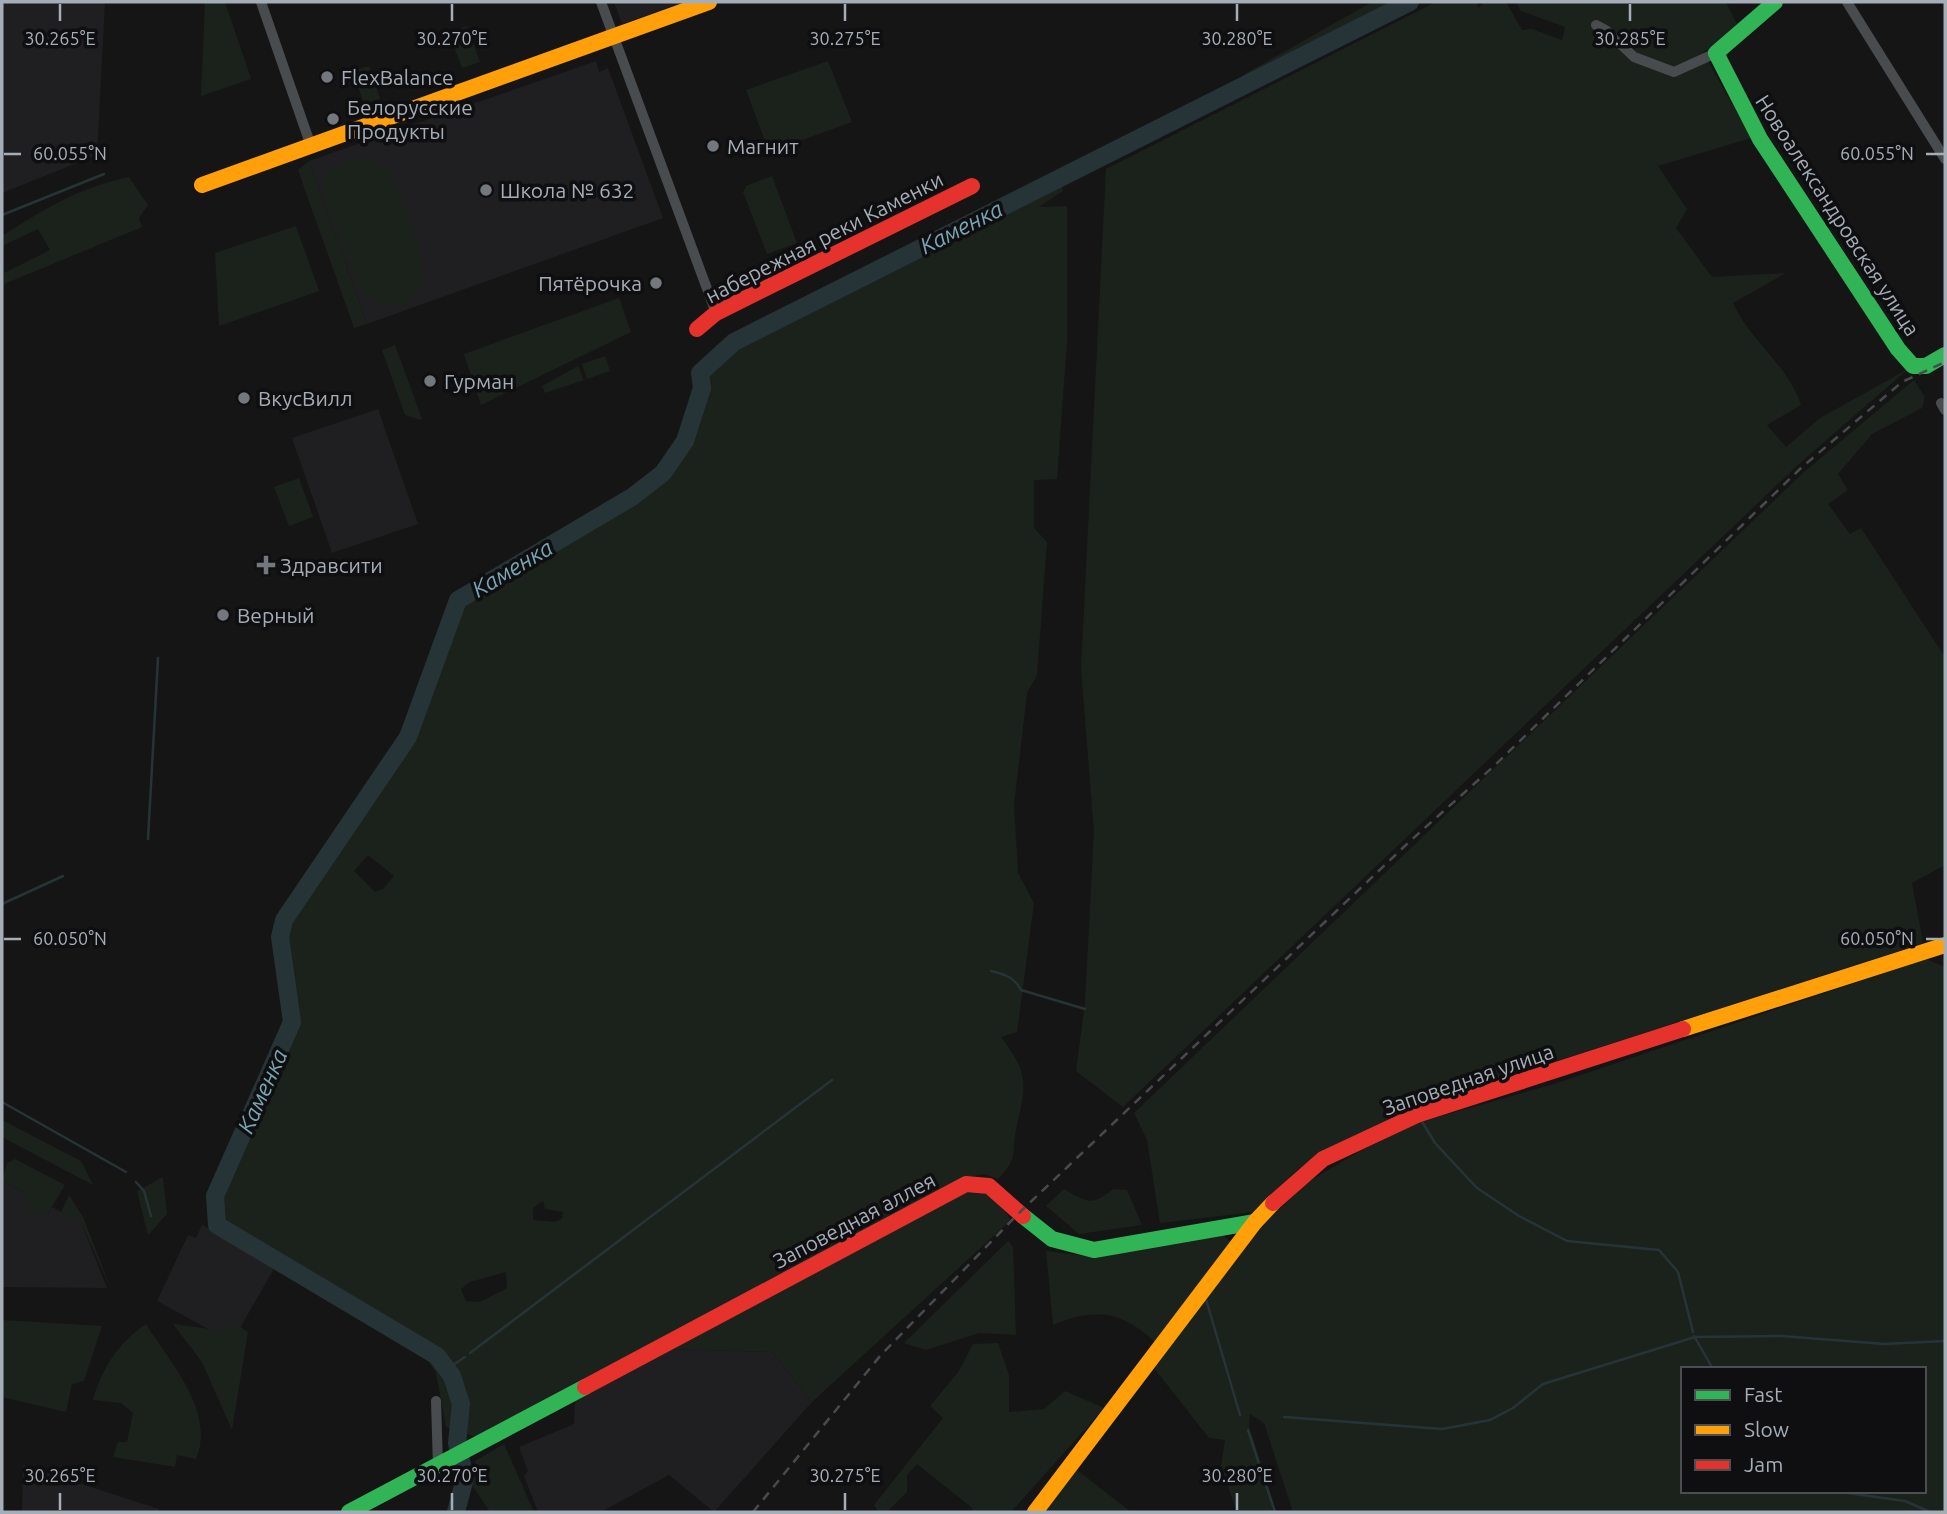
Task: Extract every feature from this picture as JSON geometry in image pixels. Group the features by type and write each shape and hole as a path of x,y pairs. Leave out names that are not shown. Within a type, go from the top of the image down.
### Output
{"street":[{"path":"261,2 311,146"},
{"path":"601,2 716,313"},
{"path":"202,185 709,2"},
{"path":"1596,25 1607,30 1634,57 1674,72 1716,53 1774,2"},
{"path":"1847,2 1945,159"},
{"name":"Новоалександровская улица","path":"1716,53 1759,139 1898,349 1913,366 1926,366 1945,355"},
{"name":"набережная реки Каменки","path":"698,329 716,313 972,186"},
{"name":"Заповедная улица","path":"1035,1512 1255,1222 1292,1184 1323,1159 1417,1115 1945,945"},
{"name":"Заповедная аллея","path":"443,1464 976,1181 997,1189 1044,1236 1072,1247 1094,1250 1255,1222"},
{"path":"348,1512 443,1464 436,1401"}],"shaded area":[{"path":"2,2 105,2 97,155 2,193"},
{"path":"205,2 225,2 251,79 201,96"},
{"path":"614,2 683,2 622,24"},
{"path":"1372,2 1410,2 1240,89 1245,74"},
{"path":"1436,2 1477,2 1478,8 1485,2 1506,2 1522,30 1532,29 1562,40 1565,27 1521,11 1516,2 1726,2 1738,26 1723,40 1703,52 1751,138 1658,166 1687,209 1676,228 1712,277 1786,273 1733,303 1740,317 1787,378 1801,405 1767,425 1786,447 1820,418 1908,369 1799,464 1123,1107 1076,1071 1085,1003 1094,831 1081,669 1106,169"},
{"path":"467,26 480,62 462,68 449,33"},
{"name":"Школа № 632","path":"596,61 599,72 608,68 663,218 367,324 309,161"},
{"path":"828,61 852,122 769,152 746,90"},
{"path":"369,66 380,99 364,104 353,71"},
{"path":"355,158 369,160 384,167 395,183 408,215 421,255 423,274 419,290 409,301 390,305 379,303 366,294 356,281 322,190 334,170"},
{"path":"309,161 367,324 354,328 298,170"},
{"path":"772,176 797,243 767,254 743,192 746,186"},
{"path":"129,177 148,205 139,218 142,227 4,284 4,273 50,250 38,229 4,245 2,236 63,200"},
{"path":"1060,178 1063,191 1039,207 1067,206 1067,342 1057,479 1034,480 1034,528 1047,542 1037,675 1027,693 1014,805 1018,873 1034,903 1017,1032 1001,1037 1017,1061 1023,1080 1013,1156 1009,1166 998,1179 984,1174 968,1177 476,1437 446,1427 436,1373 423,1353 218,1228 221,1198 298,1023 285,926 412,741 458,605 609,515 668,476 685,441 702,388 700,373 734,342","holes":["368,855 394,876 383,889 375,892 354,871","543,1201 545,1209 563,1212 562,1219 554,1222 533,1220 533,1208","506,1272 507,1288 480,1302 466,1301 461,1289 470,1282"]},
{"path":"296,226 319,291 219,326 215,253"},
{"path":"619,298 631,332 481,405 464,354"},
{"path":"395,345 422,419 420,420 405,415 382,350"},
{"path":"605,356 610,371 587,379 582,364"},
{"path":"578,366 584,380 545,393 542,386"},
{"path":"1914,380 1925,397 1922,408 1872,434 1838,474 1848,490 1828,504 1850,534 1861,528 1945,657 1945,865 1912,883 1923,943 1414,1107 1354,1136 1298,1169 1254,1212 1160,1223 1147,1140 1134,1113 1804,472"},
{"path":"378,409 418,524 332,553 292,438"},
{"path":"299,478 313,517 289,526 274,487"},
{"path":"1926,959 1945,967 1945,1512 1293,1512 1264,1423 1250,1414 1249,1426 1276,1512 1237,1512 1221,1466 1225,1440 1209,1438 1154,1368 1259,1229 1308,1182 1362,1150 1420,1122 1554,1084"},
{"path":"2,1120 81,1161 93,1185 2,1137"},
{"path":"15,1159 65,1185 47,1215 26,1213 26,1193 2,1181 7,1163"},
{"path":"163,1177 167,1214 148,1235 137,1191"},
{"path":"2,1181 26,1193 47,1215 52,1207 81,1222 107,1288 2,1287"},
{"path":"1064,1189 1089,1201 1113,1189 1127,1190 1142,1225 1079,1234 1046,1206"},
{"path":"967,1190 988,1194 1011,1220 812,1402 772,1352 672,1349"},
{"path":"69,1195 83,1217 113,1294 81,1222 61,1212"},
{"path":"202,1225 276,1265 232,1342 157,1301 188,1235 196,1238"},
{"path":"1223,1235 1231,1242 1156,1343 1132,1324 1108,1315 1082,1316 1053,1325 1046,1251 1093,1257"},
{"path":"1008,1241 1013,1247 1016,1335 979,1333 926,1350 904,1343"},
{"path":"2,1320 102,1326 84,1381 72,1384 66,1412 2,1397"},
{"path":"232,1321 248,1332 232,1430 202,1362 173,1324 225,1331"},
{"path":"146,1324 188,1388 200,1424 201,1441 196,1459 177,1455 175,1467 113,1457 118,1442 127,1442 133,1413 121,1403 93,1400 112,1357 127,1339"},
{"path":"998,1343 1009,1375 1009,1412 1044,1409 1065,1391 1104,1408 1011,1512 973,1512 971,1507 917,1464 907,1475 907,1492 887,1512 878,1511 874,1505 943,1418 930,1406 959,1371 973,1344"},
{"path":"672,1349 772,1352 812,1402 714,1512 669,1475 601,1512 538,1512 524,1476 528,1471 519,1447 574,1424 575,1400"},
{"path":"504,1444 534,1512 490,1512 472,1485 476,1474 475,1461"},
{"path":"23,1465 159,1509 159,1512 22,1512"},
{"path":"1077,1470 1131,1512 1044,1512"}],"waterway":[{"name":"Каменка","path":"456,1512 465,1478 457,1443 461,1404 452,1376 437,1356 217,1225 215,1196 292,1022 280,937 284,920 408,737 458,600 632,497 663,473 685,441 702,388 700,373 734,342 1410,2"},
{"path":"2,215 104,174"},
{"path":"148,839 158,658"},
{"path":"2,904 63,876"},
{"path":"991,971 1008,977 1021,990 1085,1009"},
{"path":"470,1353 832,1080"},
{"path":"2,1102 126,1172"},
{"path":"1421,1120 1435,1143 1477,1188 1519,1216 1567,1241 1659,1250 1678,1272 1693,1332"},
{"path":"136,1182 144,1191 151,1216"},
{"path":"1205,1296 1240,1415"},
{"path":"1694,1336 1712,1367"},
{"path":"1284,1417 1442,1429 1490,1420 1513,1408 1543,1384 1695,1337 1782,1336 1884,1344 1945,1341"},
{"path":"447,1369 465,1357"},
{"path":"1248,1430 1275,1512"},
{"path":"1847,1493 1905,1501 1930,1512"}],"railway":[{"path":"753,1512 880,1356 1019,1213 1409,842 1493,767 1801,468 1902,382 1945,362"}],"traffic: fast":[{"path":"1775,2 1716,53 1760,139 1898,349 1913,366 1926,366 1945,355"},
{"path":"1023,1216 1052,1239 1094,1250 1255,1222"},
{"path":"349,1512 585,1387"}],"traffic: slow":[{"path":"202,185 709,2"},
{"path":"1683,1029 1945,945"},
{"path":"1035,1512 1255,1222 1273,1203"}],"traffic: jam":[{"path":"697,329 716,313 972,186"},
{"path":"1273,1203 1323,1159 1417,1115 1683,1029"},
{"path":"585,1387 966,1184 989,1186 1023,1216"}],"place":[{"name":"FlexBalance","path":"327,77"},
{"name":"Белорусские Продукты","path":"333,119"},
{"name":"Магнит","path":"713,146"},
{"name":"Школа № 632","path":"486,190"},
{"name":"Пятёрочка","path":"656,283"},
{"name":"Гурман","path":"430,381"},
{"name":"ВкусВилл","path":"244,398"},
{"name":"Здравсити","path":"266,565"},
{"name":"Верный","path":"223,615"}]}
